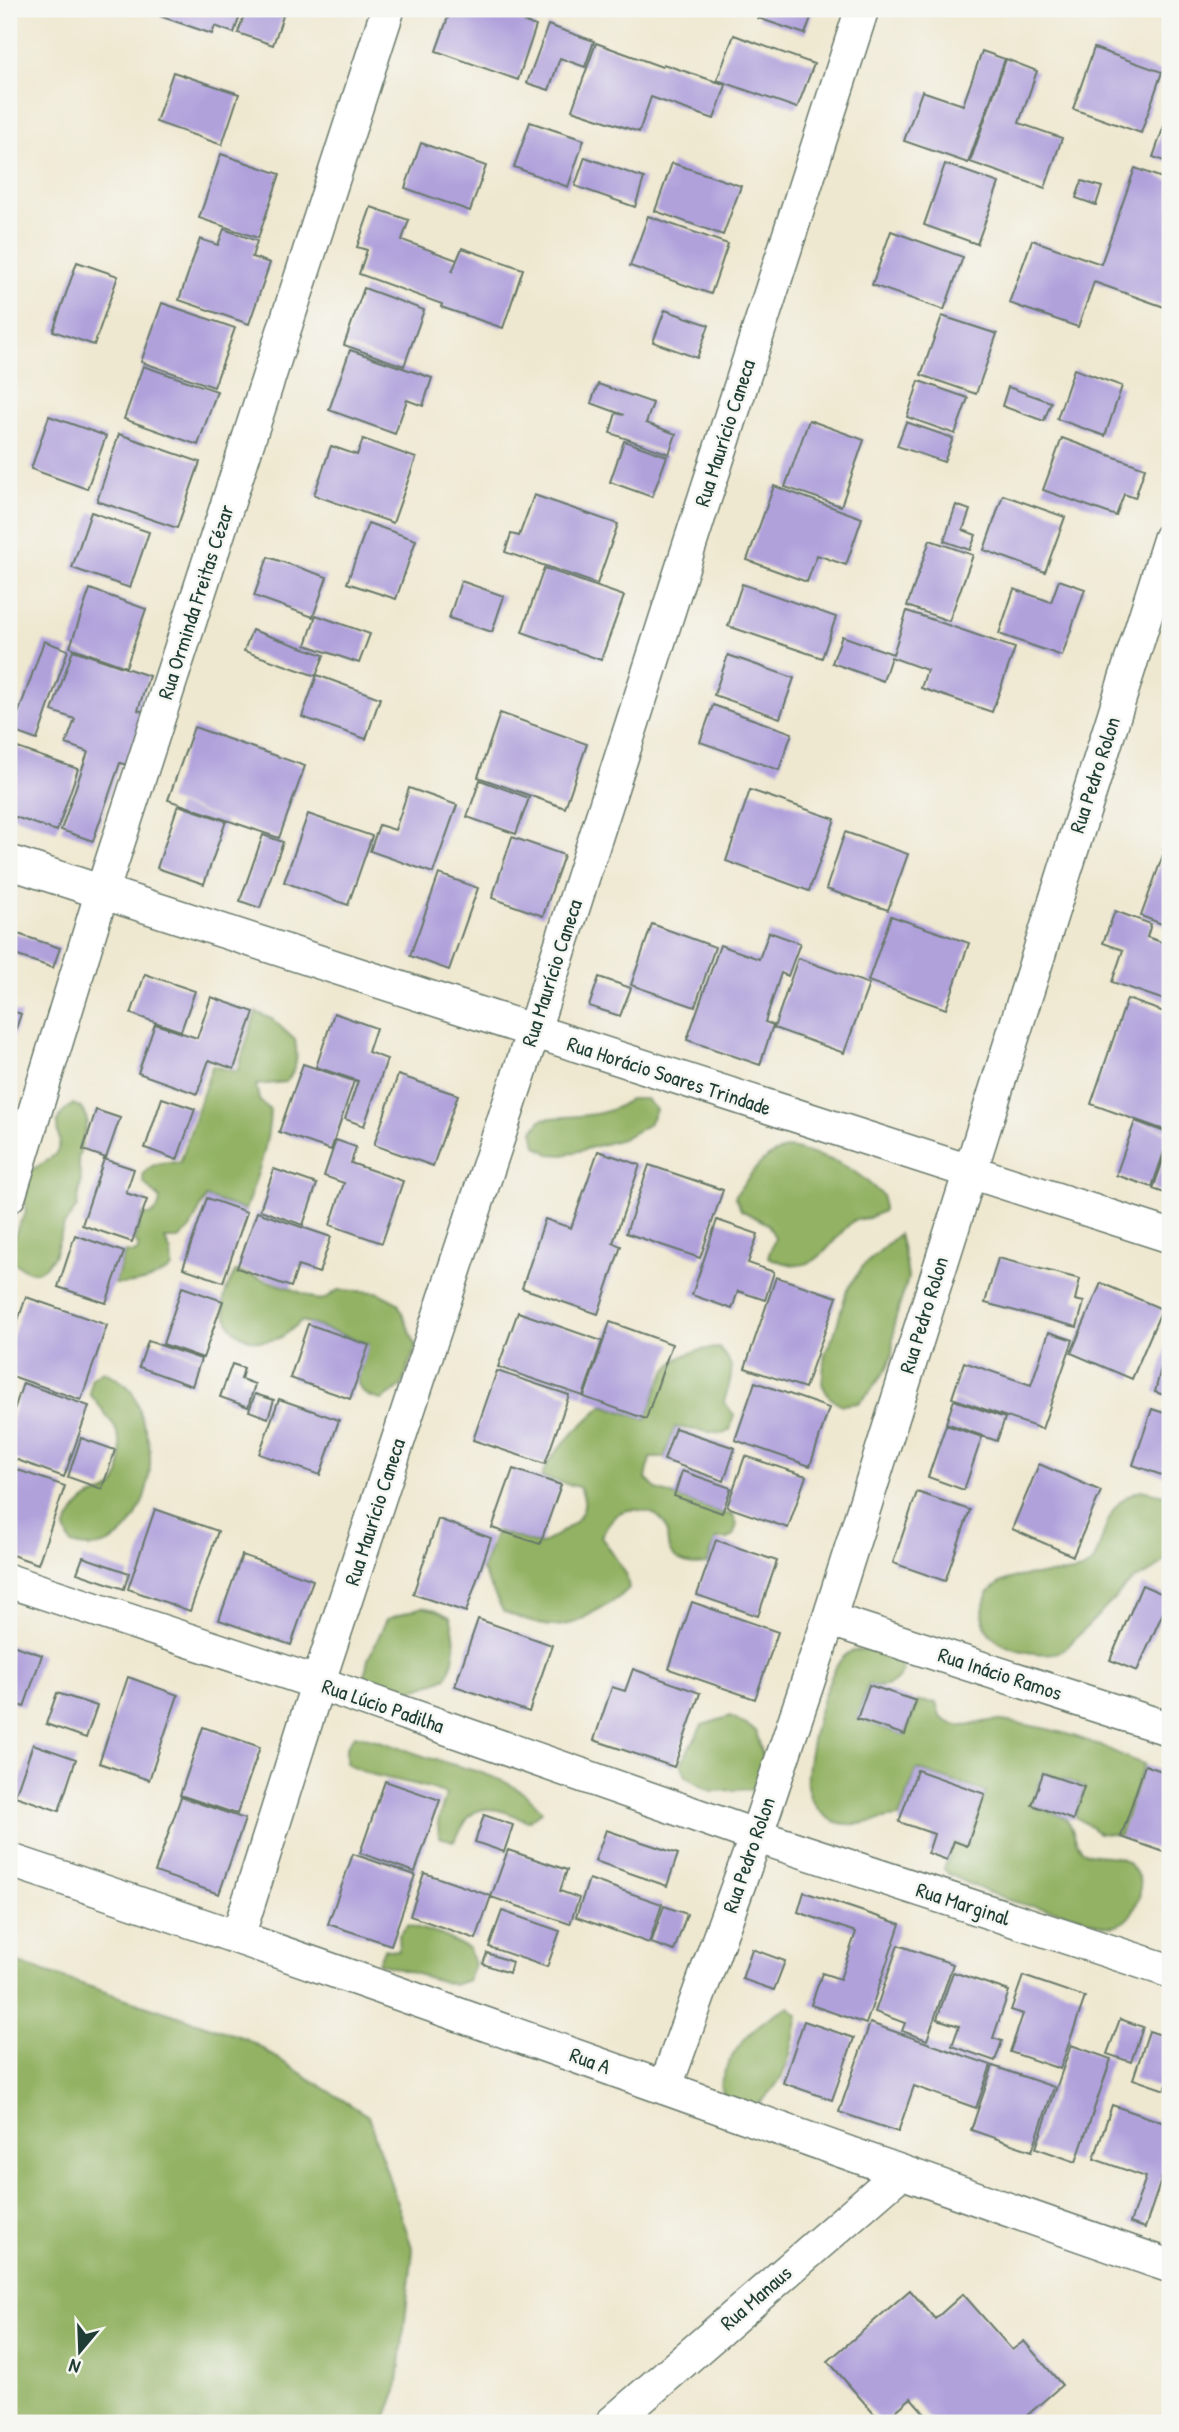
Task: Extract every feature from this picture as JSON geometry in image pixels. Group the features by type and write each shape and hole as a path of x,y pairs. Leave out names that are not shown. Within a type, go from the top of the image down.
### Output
{"street":[{"name":"Rua Orminda Freitas Cézar","path":"9,1196 102,892 388,9"},
{"name":"Rua Maurício Caneca","path":"238,1936 318,1683 533,1032 862,9"},
{"name":"Rua Pedro Rolon","path":"665,2088 756,1836 829,1619 1170,538"},
{"name":"Rua Horácio Soares Trindade","path":"9,862 1170,1236"},
{"name":"Rua Lúcio Padilha","path":"9,1581 318,1683 756,1836"},
{"name":"Rua Inácio Ramos","path":"829,1619 1170,1729"},
{"name":"Rua Marginal","path":"756,1836 1170,1971"},
{"name":"Rua A","path":"9,1860 238,1936 900,2173 1170,2266"},
{"name":"Rua Manaus","path":"612,2423 900,2173"}],"green space":[{"path":"256,1012 272,1019 295,1040 296,1058 286,1082 256,1085 259,1100 270,1110 269,1123 262,1161 245,1210 206,1197 190,1229 179,1239 165,1239 171,1253 172,1268 145,1281 115,1284 125,1252 138,1251 138,1244 134,1241 142,1215 153,1214 159,1203 160,1199 144,1183 143,1175 150,1167 159,1163 180,1163 212,1066 237,1072"},
{"path":"629,1099 646,1099 656,1110 649,1124 622,1139 564,1155 549,1154 536,1145 533,1131 542,1119 600,1113"},
{"path":"73,1104 85,1113 87,1121 78,1159 81,1182 77,1207 64,1225 54,1256 44,1268 37,1272 28,1271 14,1263 11,1249 18,1226 26,1213 24,1199 28,1173 56,1153 60,1141 57,1125 59,1119"},
{"path":"791,1148 851,1169 883,1196 883,1211 869,1218 854,1220 818,1258 798,1265 768,1257 775,1238 768,1224 741,1210 735,1196 752,1172 765,1160"},
{"path":"899,1234 908,1278 894,1324 892,1355 887,1368 869,1393 858,1403 842,1405 829,1397 822,1384 825,1353 834,1335 847,1290 863,1266"},
{"path":"236,1271 318,1300 325,1299 338,1290 377,1292 398,1303 416,1346 401,1387 382,1400 370,1397 359,1386 358,1379 368,1344 308,1323 301,1321 285,1335 270,1340 252,1340 237,1332 226,1317 224,1308 224,1298"},
{"path":"719,1348 731,1367 724,1402 734,1415 730,1430 723,1434 675,1427 664,1458 650,1458 646,1479 657,1490 733,1515 737,1525 733,1536 716,1539 707,1564 685,1563 672,1554 668,1546 666,1526 660,1519 649,1512 629,1510 613,1518 601,1536 626,1574 629,1588 621,1596 580,1620 559,1626 531,1622 503,1611 482,1570 496,1531 540,1545 567,1529 581,1515 584,1497 579,1487 541,1477 560,1447 603,1405 646,1420 662,1379 676,1360 701,1350"},
{"path":"103,1371 125,1384 135,1398 149,1446 149,1473 140,1508 131,1524 120,1536 106,1544 90,1547 71,1544 65,1529 79,1506 114,1486 120,1472 121,1454 116,1430 90,1394 91,1379"},
{"path":"1141,1490 1170,1496 1170,1557 1148,1574 1134,1579 1059,1652 1032,1653 1020,1650 998,1641 990,1634 983,1613 986,1597 992,1589 1016,1577 1060,1574 1085,1568 1095,1559 1117,1505"},
{"path":"422,1607 450,1617 455,1647 447,1677 415,1689 384,1689 365,1674 368,1659 387,1619"},
{"path":"868,1649 890,1654 903,1671 888,1685 868,1685 857,1719 905,1735 918,1701 936,1703 940,1717 950,1723 965,1726 993,1720 1039,1727 1086,1740 1144,1764 1120,1835 1099,1833 1075,1816 1085,1787 1043,1772 1031,1806 1066,1819 1078,1844 1089,1854 1118,1858 1129,1864 1139,1880 1140,1893 1128,1918 1116,1925 1100,1924 1075,1915 1025,1905 949,1874 944,1869 954,1842 968,1846 986,1792 917,1769 899,1817 844,1824 821,1812 810,1797 807,1774 824,1695 839,1662 849,1653"},
{"path":"731,1716 756,1731 764,1761 755,1789 711,1791 686,1776 681,1763 702,1725"},
{"path":"354,1735 489,1775 518,1789 542,1811 528,1821 498,1810 482,1809 469,1817 454,1841 439,1837 438,1822 446,1794 421,1785 381,1777 346,1763 346,1748"},
{"path":"408,1925 441,1935 469,1949 474,1965 468,1980 454,1985 378,1963 384,1949 399,1951 398,1936"},
{"path":"9,1960 247,2039 368,2116 413,2250 397,2391 384,2423 9,2423"},
{"path":"789,2007 798,2015 790,2054 774,2088 754,2107 726,2099 720,2085 737,2049 755,2028"}],"building":[{"path":"162,9 242,9 234,33 215,26 212,34 160,16"},
{"path":"246,9 263,9 283,16 273,45 238,33"},
{"path":"451,9 488,9 536,26 518,80 436,51"},
{"path":"761,9 814,9 805,34 758,18"},
{"path":"548,25 594,41 585,67 560,58 549,90 527,83"},
{"path":"734,35 814,64 797,108 717,80"},
{"path":"596,43 662,67 663,64 726,85 714,119 651,97 639,132 572,110"},
{"path":"1094,48 1162,72 1141,133 1073,109"},
{"path":"982,51 1005,59 968,163 904,141 922,91 963,105"},
{"path":"1006,59 1037,71 1019,123 1062,138 1045,188 970,162"},
{"path":"173,72 239,94 222,145 156,122"},
{"path":"1170,109 1170,163 1153,157"},
{"path":"530,122 584,140 568,187 514,167"},
{"path":"421,143 486,166 470,211 405,188"},
{"path":"221,154 280,174 258,238 199,218"},
{"path":"585,157 644,178 635,207 575,186"},
{"path":"672,163 741,186 723,235 655,211"},
{"path":"945,164 999,183 977,244 924,225"},
{"path":"1135,168 1170,181 1170,309 1094,282 1078,327 1009,303 1032,240 1101,264"},
{"path":"1082,181 1102,187 1096,205 1076,198"},
{"path":"371,207 409,220 402,240 457,260 462,248 523,269 503,328 441,307 442,304 359,274 367,250 357,247"},
{"path":"648,216 728,244 711,294 630,266"},
{"path":"224,229 257,241 252,257 270,263 249,324 179,300 200,239 218,245"},
{"path":"891,231 963,257 944,310 872,285"},
{"path":"77,262 118,276 94,345 53,331"},
{"path":"364,288 424,310 404,366 344,345"},
{"path":"162,303 235,328 214,387 141,362"},
{"path":"665,310 709,325 697,358 653,342"},
{"path":"942,316 997,334 976,394 921,375"},
{"path":"350,350 432,378 423,406 407,400 395,434 329,410"},
{"path":"143,366 217,391 198,445 124,419"},
{"path":"1074,369 1122,386 1105,436 1057,419"},
{"path":"919,381 968,398 955,434 907,417"},
{"path":"598,384 653,403 646,423 676,434 669,454 610,433 616,413 624,415 591,403"},
{"path":"1008,387 1051,402 1044,421 1002,406"},
{"path":"49,416 106,436 87,489 31,469"},
{"path":"809,420 864,440 841,506 785,487"},
{"path":"906,422 953,438 944,462 897,446"},
{"path":"119,434 200,462 177,528 97,501"},
{"path":"1062,438 1145,468 1135,498 1124,494 1116,516 1043,490"},
{"path":"363,439 416,458 393,523 314,495 331,446 357,455"},
{"path":"624,441 667,456 652,497 610,482"},
{"path":"774,486 862,518 846,565 817,555 807,582 747,560"},
{"path":"534,495 618,524 597,584 505,552 511,534 519,536"},
{"path":"1003,495 1065,517 1045,572 984,550"},
{"path":"956,505 970,510 963,530 976,535 970,550 944,541"},
{"path":"91,512 149,532 130,588 72,568"},
{"path":"368,523 416,540 396,599 347,583"},
{"path":"930,540 973,555 949,621 907,606"},
{"path":"268,557 327,577 313,617 254,596"},
{"path":"544,568 624,596 601,660 522,632"},
{"path":"1059,580 1085,589 1062,656 999,634 1014,589 1051,602"},
{"path":"461,581 504,596 492,632 449,618"},
{"path":"742,584 836,617 822,658 728,626"},
{"path":"90,589 146,609 126,667 70,647"},
{"path":"907,611 1015,648 992,712 921,688 927,670 891,657 883,681 832,663 842,636 893,654"},
{"path":"316,615 370,634 359,663 306,645"},
{"path":"252,630 324,655 316,676 244,651"},
{"path":"44,641 68,650 37,740 12,731"},
{"path":"73,650 149,676 138,710 145,712 127,765 120,763 93,841 61,830 88,752 66,744 75,719 52,711"},
{"path":"728,655 794,678 780,718 714,695"},
{"path":"317,675 380,698 366,739 302,717"},
{"path":"713,705 792,733 779,770 700,742"},
{"path":"500,713 587,744 565,808 478,777"},
{"path":"194,727 305,766 279,838 168,800"},
{"path":"9,745 78,769 57,831 9,815"},
{"path":"480,780 529,798 516,834 467,817"},
{"path":"409,788 457,805 433,873 370,851 379,825 395,830"},
{"path":"750,790 835,819 809,891 726,861"},
{"path":"178,805 226,821 204,884 157,868"},
{"path":"308,814 372,836 348,905 284,882"},
{"path":"1170,829 1170,852 1163,849"},
{"path":"845,832 908,854 888,910 826,889"},
{"path":"263,835 283,842 260,908 240,901"},
{"path":"512,837 564,855 543,916 492,898"},
{"path":"1163,855 1170,858 1170,927 1141,916"},
{"path":"439,874 478,888 449,970 410,956"},
{"path":"1115,911 1151,924 1147,937 1170,945 1170,1002 1112,982 1123,950 1103,943"},
{"path":"891,916 969,943 946,1009 868,981"},
{"path":"652,924 715,947 695,1007 631,985"},
{"path":"9,931 60,948 53,968 9,953"},
{"path":"769,932 800,943 788,976 781,973 765,1022 773,1025 760,1065 687,1040 720,945 759,959"},
{"path":"798,958 869,984 844,1053 774,1028"},
{"path":"145,974 195,991 181,1031 131,1014"},
{"path":"599,977 631,988 620,1016 589,1006"},
{"path":"211,997 254,1012 234,1069 209,1060 197,1094 138,1073 155,1024 197,1038"},
{"path":"1127,999 1170,1014 1170,1132 1091,1104"},
{"path":"9,1010 21,1014 9,1049"},
{"path":"334,1013 376,1028 368,1052 387,1059 364,1126 345,1119 358,1081 316,1067"},
{"path":"303,1064 354,1081 331,1150 279,1132"},
{"path":"398,1075 458,1095 433,1166 374,1145"},
{"path":"162,1098 195,1109 177,1160 145,1148"},
{"path":"96,1110 120,1118 106,1158 83,1150"},
{"path":"1135,1121 1170,1134 1152,1187 1116,1175"},
{"path":"336,1140 356,1147 351,1163 403,1181 382,1243 330,1225 344,1183 324,1176"},
{"path":"1170,1141 1170,1195 1153,1189"},
{"path":"598,1151 640,1165 613,1243 621,1246 598,1314 522,1288 545,1219 571,1228"},
{"path":"104,1159 134,1169 126,1193 147,1200 132,1242 82,1225"},
{"path":"649,1165 723,1190 700,1258 626,1233"},
{"path":"274,1169 317,1184 303,1225 260,1210"},
{"path":"207,1198 247,1212 223,1282 183,1268"},
{"path":"257,1212 331,1237 319,1273 298,1266 291,1287 237,1268"},
{"path":"717,1220 758,1234 748,1263 774,1272 765,1300 738,1291 732,1309 692,1295"},
{"path":"75,1235 124,1252 106,1303 58,1287"},
{"path":"998,1258 1080,1279 1075,1300 1084,1302 1077,1327 985,1303"},
{"path":"776,1277 837,1297 805,1388 745,1368"},
{"path":"1101,1283 1162,1309 1132,1379 1071,1353"},
{"path":"182,1287 223,1301 203,1358 163,1344"},
{"path":"26,1297 107,1325 81,1400 9,1375 9,1347"},
{"path":"518,1312 602,1341 583,1396 498,1367"},
{"path":"610,1322 672,1344 646,1419 584,1397"},
{"path":"308,1324 369,1345 350,1399 290,1378"},
{"path":"1049,1332 1073,1340 1042,1429 952,1398 964,1362 1031,1385"},
{"path":"1170,1336 1170,1397 1155,1392"},
{"path":"148,1341 201,1359 192,1386 139,1367"},
{"path":"232,1364 244,1368 241,1379 255,1384 248,1407 220,1397"},
{"path":"497,1371 569,1395 545,1464 473,1440"},
{"path":"755,1382 829,1408 810,1466 735,1440"},
{"path":"23,1383 89,1406 64,1477 9,1457 9,1425"},
{"path":"255,1394 274,1400 268,1418 249,1411"},
{"path":"279,1399 339,1420 320,1475 259,1454"},
{"path":"954,1400 1005,1418 997,1441 946,1423"},
{"path":"1152,1409 1170,1415 1170,1478 1133,1465"},
{"path":"946,1425 982,1437 964,1490 928,1477"},
{"path":"675,1428 735,1448 724,1481 664,1460"},
{"path":"81,1438 115,1450 102,1489 68,1477"},
{"path":"745,1456 806,1476 788,1528 727,1507"},
{"path":"1039,1464 1101,1491 1073,1556 1012,1529"},
{"path":"9,1467 65,1486 38,1564 9,1554"},
{"path":"513,1469 561,1485 540,1544 492,1528"},
{"path":"682,1471 731,1488 722,1513 674,1496"},
{"path":"917,1492 970,1510 945,1581 893,1563"},
{"path":"155,1509 218,1531 190,1611 128,1589"},
{"path":"438,1519 491,1538 466,1612 413,1594"},
{"path":"716,1540 777,1561 758,1616 697,1595"},
{"path":"242,1555 313,1580 291,1645 219,1620"},
{"path":"83,1557 129,1573 124,1589 77,1573"},
{"path":"1142,1585 1170,1597 1137,1671 1110,1660"},
{"path":"692,1602 778,1632 755,1699 669,1669"},
{"path":"478,1619 552,1645 529,1712 455,1686"},
{"path":"9,1644 42,1655 24,1707 9,1702"},
{"path":"633,1669 700,1693 674,1767 594,1740 612,1687 625,1691"},
{"path":"128,1677 178,1695 149,1780 99,1763"},
{"path":"869,1685 916,1701 905,1735 857,1719"},
{"path":"57,1693 97,1706 86,1738 46,1724"},
{"path":"203,1727 260,1747 237,1814 180,1795"},
{"path":"33,1744 76,1759 59,1811 15,1796"},
{"path":"1145,1765 1170,1774 1170,1854 1121,1837"},
{"path":"917,1770 985,1794 967,1846 954,1841 947,1860 928,1853 934,1834 899,1822"},
{"path":"1043,1773 1084,1787 1073,1820 1032,1805"},
{"path":"385,1781 440,1800 415,1872 360,1853"},
{"path":"181,1797 245,1819 219,1894 155,1872"},
{"path":"484,1815 513,1825 504,1852 475,1842"},
{"path":"606,1830 678,1854 667,1886 595,1861"},
{"path":"508,1850 567,1870 560,1891 579,1898 570,1924 491,1897"},
{"path":"353,1854 415,1875 391,1945 328,1924"},
{"path":"424,1873 491,1896 476,1939 410,1916"},
{"path":"589,1879 662,1904 649,1943 576,1917"},
{"path":"804,1892 900,1924 866,2024 811,2005 822,1973 840,1979 856,1932 798,1912"},
{"path":"664,1906 687,1914 674,1951 651,1943"},
{"path":"502,1911 560,1931 547,1967 489,1947"},
{"path":"898,1945 953,1964 927,2040 902,2031 905,2023 875,2012"},
{"path":"752,1949 785,1961 774,1990 742,1979"},
{"path":"487,1953 512,1962 509,1973 483,1964"},
{"path":"953,1972 1009,1991 993,2038 1002,2041 995,2061 952,2046 959,2026 937,2019"},
{"path":"1023,1976 1085,1997 1060,2069 1010,2052 1023,2014 1011,2010"},
{"path":"1120,2019 1143,2027 1131,2062 1107,2054"},
{"path":"804,2021 854,2038 832,2100 783,2083"},
{"path":"870,2023 991,2065 976,2108 914,2086 898,2132 839,2112"},
{"path":"1149,2031 1170,2038 1170,2075 1165,2090 1133,2079"},
{"path":"1071,2045 1111,2059 1076,2162 1036,2148"},
{"path":"993,2066 1054,2087 1032,2151 971,2130"},
{"path":"1112,2105 1170,2125 1170,2153 1145,2228 1130,2223 1146,2177 1094,2159"},
{"path":"910,2290 935,2319 963,2294 1012,2350 1024,2341 1062,2385 1023,2419 1026,2423 933,2423 911,2398 882,2423 828,2361"}]}
